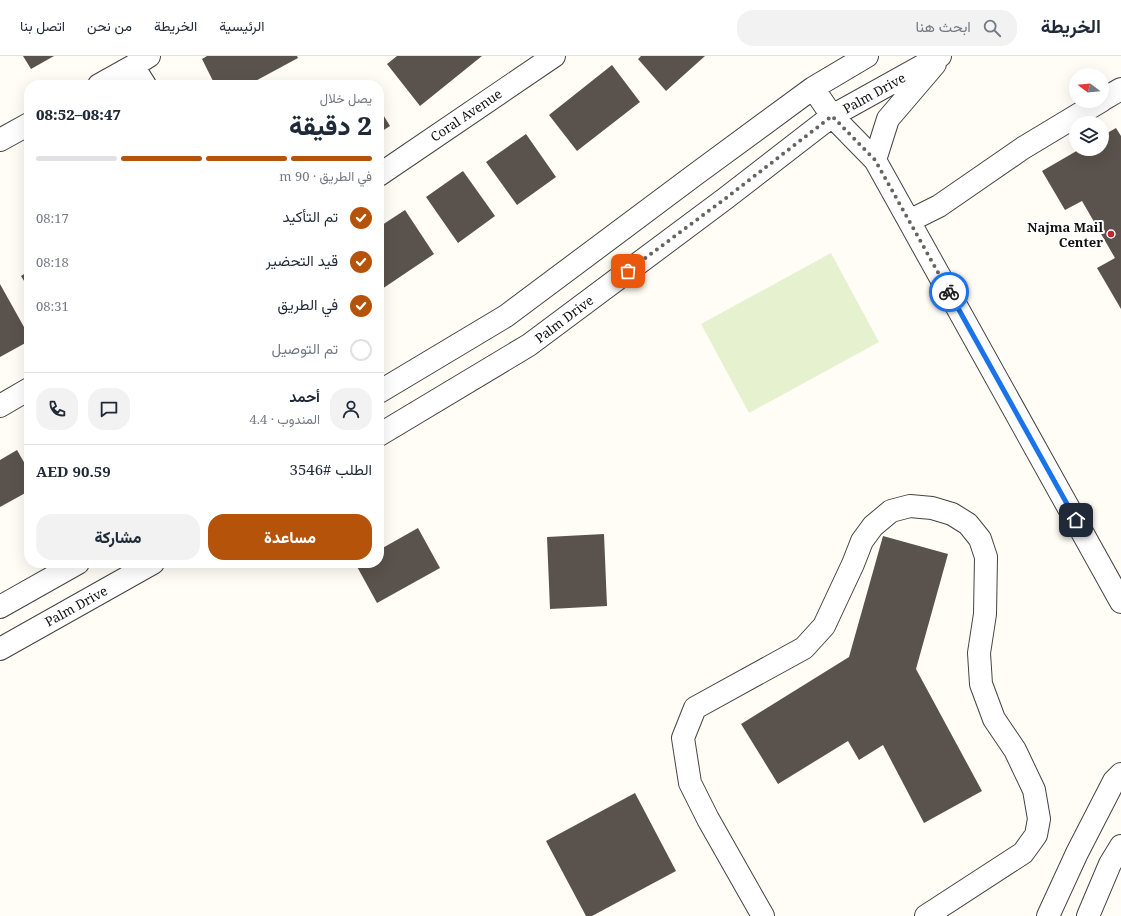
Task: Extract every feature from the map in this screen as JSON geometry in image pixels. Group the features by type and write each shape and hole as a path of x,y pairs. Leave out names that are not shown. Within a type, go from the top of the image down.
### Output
{"street":[{"name":"Coral Avenue","path":"384,172 554,56"},
{"path":"384,389 506,316 813,88 867,56"},
{"path":"875,160 888,119 941,56"},
{"name":"Palm Drive","path":"384,432 529,345 832,116 941,56"},
{"path":"108,80 141,61 144,80"},
{"path":"813,88 832,116 875,160 1121,602"},
{"path":"1109,96 1121,88"},
{"path":"909,221 939,206 1023,148 1089,108"},
{"path":"0,140 24,127"},
{"path":"0,406 24,393"},
{"path":"763,916 708,819 690,783 682,738 695,708 804,648 824,626 862,541 873,526 891,511 910,506 932,508 952,514 968,524 980,539 986,557 985,614 979,653 981,684 994,719 1015,750 1034,790 1039,819 1036,835 1023,854 926,916"},
{"path":"0,607 69,568"},
{"name":"Palm Drive","path":"0,649 144,568"},
{"path":"1048,916 1080,846 1114,781 1121,774"},
{"path":"1088,916 1110,864 1121,846"}],"green space":[{"path":"831,253 879,342 749,413 701,324"}],"building":[{"path":"23,56 54,56 31,69"},
{"path":"207,56 297,56 298,58 257,80 212,80 202,59"},
{"path":"397,56 482,56 420,106 387,64"},
{"path":"641,56 705,56 666,91 638,59"},
{"path":"612,65 640,102 577,151 549,115"},
{"path":"384,116 390,126 384,130"},
{"name":"Najma Mail Center","path":"1116,128 1121,136 1121,309 1097,268 1115,258 1082,201 1065,210 1042,171 1069,155 1109,156 1109,132"},
{"path":"526,134 556,177 517,205 486,162"},
{"path":"463,171 495,216 458,243 426,197"},
{"path":"405,210 434,254 384,288 384,224"},
{"path":"24,274 24,281 21,276"},
{"path":"0,284 24,327 24,344 0,357"},
{"path":"17,450 24,462 24,494 0,507 0,460"},
{"path":"418,528 440,568 377,603 358,568 384,568 384,547"},
{"path":"604,534 607,606 550,609 547,537"},
{"path":"883,536 948,554 916,669 982,791 924,823 883,745 859,760 848,741 778,784 741,724 849,657"},
{"path":"635,793 676,871 592,916 586,916 546,841"}],"way so far":[{"path":"628,271 832,116 875,160 949,292"}],"place":[{"name":"Najma Mail Center","path":"1111,234"}],"route":[{"path":"949,292 1076,520"}]}
